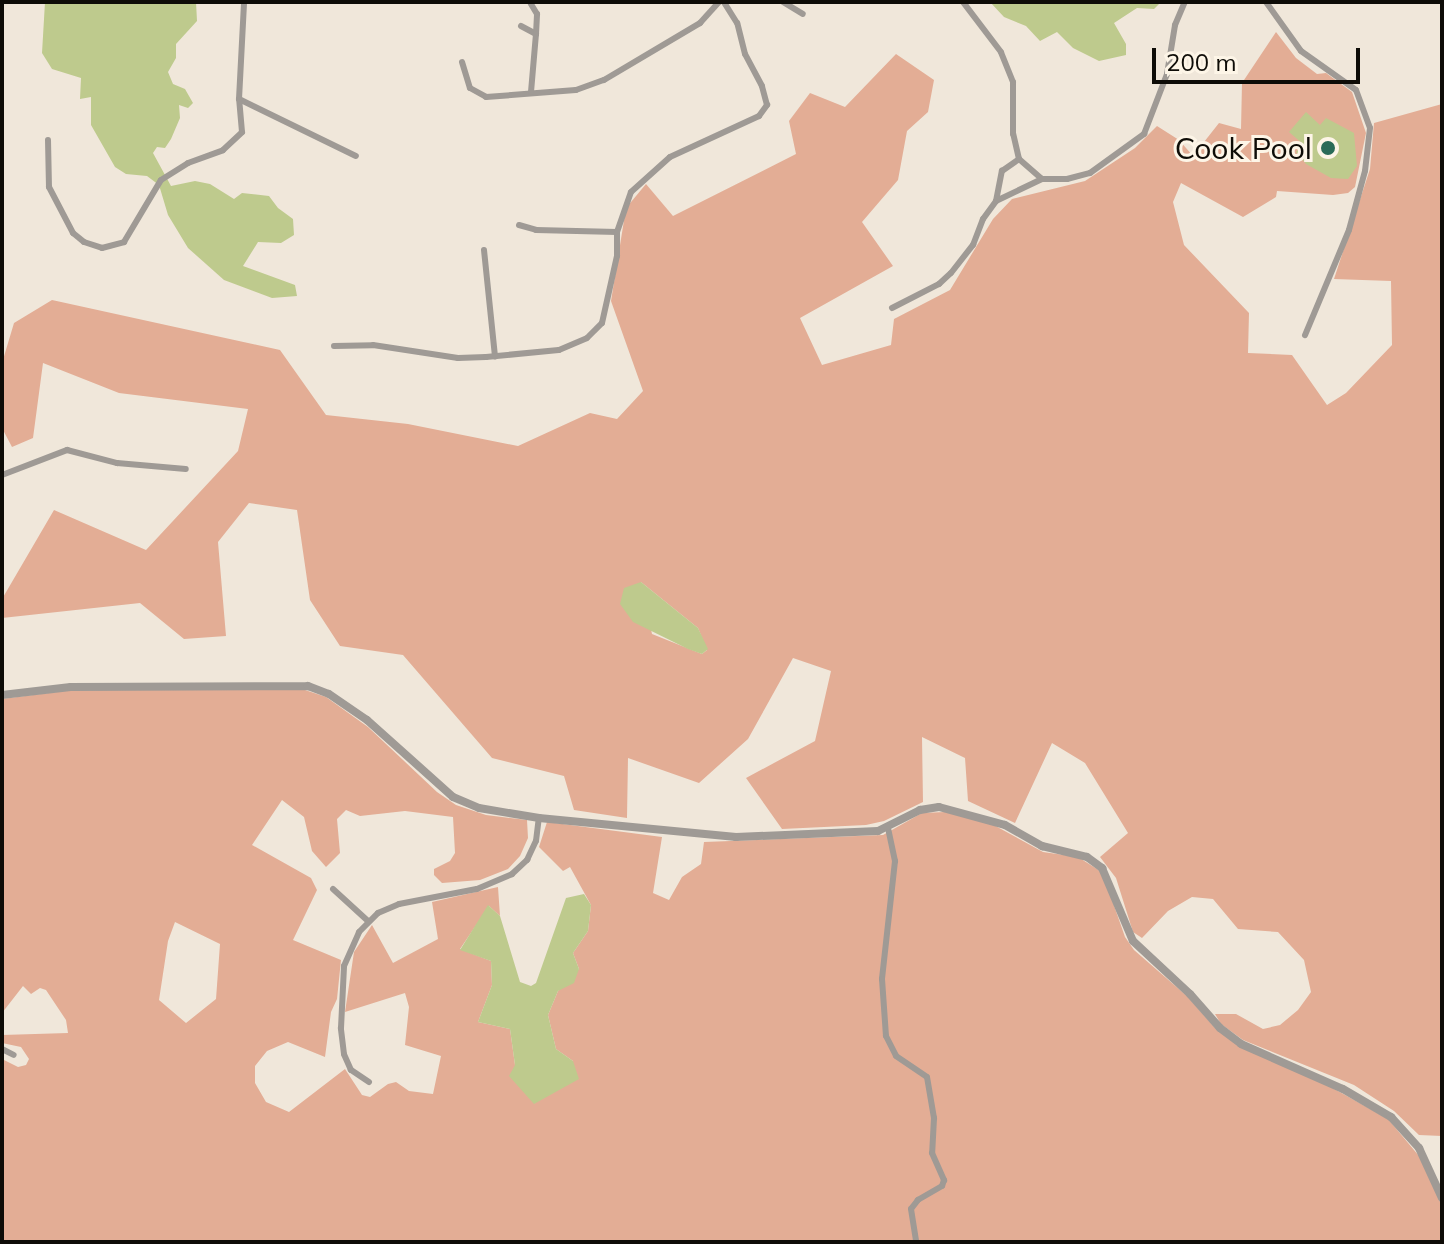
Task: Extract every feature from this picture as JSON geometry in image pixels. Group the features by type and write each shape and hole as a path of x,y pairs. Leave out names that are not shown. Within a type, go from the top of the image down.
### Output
{"street":[{"path":"48,140 49,187 65,220 84,242 108,248 124,242 133,232 155,186 237,140 243,121 239,99 244,2"},
{"path":"334,346 373,345 458,358 559,350 587,338 602,323 625,201 655,168 759,116 767,105 762,86 745,54 737,23 721,2 700,23 604,80 576,90 493,98 478,94 468,83 462,62"},
{"path":"783,2 803,14"},
{"path":"963,2 1001,52 1013,82 1013,134 1019,159 1042,179"},
{"path":"996,201 1042,179 1067,179 1090,173 1144,134 1167,74 1175,25 1185,2"},
{"path":"1266,2 1301,51 1356,90 1370,128 1365,171 1349,230 1305,335"},
{"path":"531,4 537,14 531,92"},
{"path":"521,26 536,34"},
{"path":"239,99 356,156"},
{"path":"892,308 939,284 951,273 973,245 983,219 996,201 1002,171 1019,159"},
{"path":"519,225 536,230 617,232"},
{"path":"484,250 495,356"},
{"path":"2,475 75,450 117,463 186,469"},
{"path":"2,695 71,687 308,686 329,694 367,720 453,797 479,808 539,818 709,836 861,833 888,828 920,810 939,807 981,816 1005,825 1042,846 1093,861 1111,882 1133,941 1190,994 1220,1028 1241,1044 1343,1089 1391,1117 1419,1148 1442,1198"},
{"path":"369,1082 351,1070 344,1054 341,1028 344,966 351,944 368,921 399,904 477,889 512,874 527,860 536,841 539,818"},
{"path":"888,828 895,861 882,979 886,1036 896,1056 927,1077 934,1118 932,1153 944,1180 942,1186 918,1200 911,1209 916,1242"},
{"path":"333,889 368,921"},
{"path":"2,1049 14,1055"}],"shaded area":[{"path":"45,2 196,2 197,21 176,44 176,58 168,72 173,84 185,89 193,103 188,108 179,105 180,118 171,139 165,148 157,147 153,153 171,186 195,181 210,184 234,199 242,193 269,196 278,208 293,219 294,235 281,243 258,242 243,266 295,285 297,296 272,298 224,280 188,248 168,215 159,185 147,176 126,174 115,167 91,125 91,97 80,99 81,78 52,69 42,53"},
{"path":"990,2 1161,2 1154,9 1137,8 1114,23 1126,44 1126,55 1099,61 1073,48 1057,32 1040,41 1026,26 1004,17"},
{"path":"1276,32 1296,58 1317,74 1326,73 1352,92 1366,133 1355,187 1348,193 1333,195 1277,191 1276,197 1243,217 1181,183 1173,202 1184,245 1249,313 1248,353 1292,355 1327,405 1346,393 1392,345 1391,281 1334,279 1370,169 1374,123 1442,104 1442,1136 1419,1135 1394,1111 1354,1085 1243,1040 1221,1024 1215,1014 1236,1014 1263,1029 1280,1025 1298,1010 1311,992 1304,960 1278,932 1238,929 1213,899 1192,897 1168,911 1142,938 1133,932 1116,878 1100,857 1128,833 1085,763 1052,743 1015,823 968,801 965,758 922,737 923,802 884,821 866,825 782,829 746,778 815,741 831,671 793,658 748,739 699,783 628,758 627,818 574,810 564,776 492,758 403,655 340,646 310,600 297,510 249,503 218,542 226,636 184,639 140,603 2,618 2,599 54,510 146,550 238,451 248,409 119,393 43,363 33,438 12,447 2,428 2,363 14,323 52,300 280,350 326,415 408,424 518,446 590,413 617,419 643,391 611,301 626,208 646,184 673,216 796,154 789,121 810,93 845,107 896,54 934,80 928,112 907,131 898,180 862,222 893,266 800,318 822,365 891,345 894,319 950,290 993,219 1012,199 1085,181 1135,148 1157,126 1179,140 1193,156 1219,123 1241,129 1242,83","holes":["641,582 698,628 707,650 702,654 652,634"]},
{"name":"Cook Pool","path":"1306,112 1320,125 1326,118 1354,133 1357,166 1348,179 1331,178 1306,164 1296,152 1303,144 1289,132"},
{"path":"641,582 698,628 708,649 702,654 688,649 633,622 620,604 624,588"},
{"path":"305,690 326,697 368,727 437,792 456,805 486,815 527,820 528,838 520,856 508,869 480,880 442,883 434,875 434,869 450,861 455,853 453,817 405,811 360,816 346,810 337,819 340,853 326,867 312,851 304,817 282,800 252,845 311,878 317,890 293,940 341,960 337,999 331,1012 325,1057 288,1042 267,1051 255,1066 255,1083 266,1102 289,1112 345,1069 362,1095 370,1097 396,1082 409,1091 433,1094 441,1056 405,1045 409,1007 405,993 345,1012 354,952 372,925 393,963 438,939 432,902 498,887 500,916 489,906 460,949 491,961 492,985 478,1022 510,1029 515,1065 573,1061 556,1049 548,1015 558,991 579,969 573,953 588,931 591,905 570,867 563,871 539,847 547,822 662,837 653,893 669,900 682,877 701,864 704,842 883,835 922,813 945,812 990,823 1043,852 1078,857 1097,869 1103,874 1125,937 1134,950 1188,997 1215,1028 1238,1045 1329,1086 1388,1119 1419,1156 1442,1206 1442,1242 2,1242 2,1059 18,1067 26,1065 29,1059 21,1047 2,1043 2,1035 68,1033 66,1020 46,990 40,988 31,994 23,986 2,1013 2,699 64,691","holes":["175,922 220,944 216,999 186,1023 159,1000 168,941"]},
{"path":"584,894 591,905 588,931 573,953 579,969 574,983 558,991 548,1015 556,1049 573,1061 579,1079 534,1104 509,1076 515,1065 510,1029 478,1022 492,985 491,961 460,950 488,905 500,916 520,982 531,986 536,983 566,898"}],"place":[{"name":"Cook Pool","path":"1328,148"}]}
